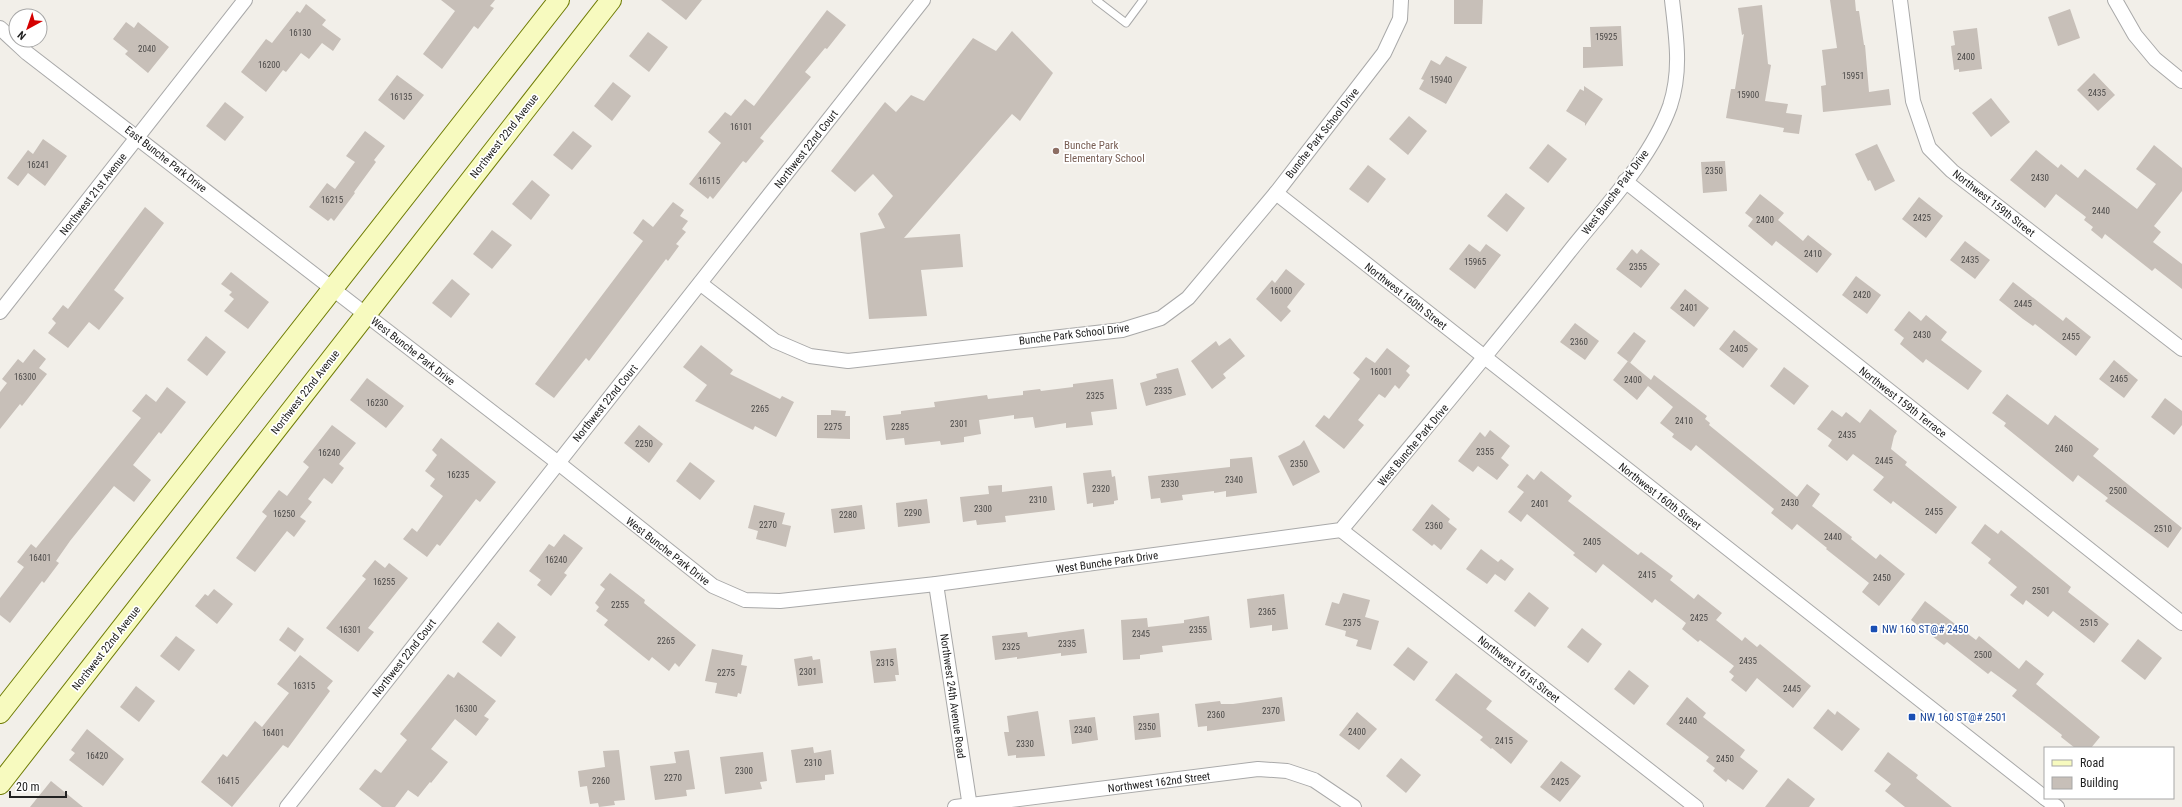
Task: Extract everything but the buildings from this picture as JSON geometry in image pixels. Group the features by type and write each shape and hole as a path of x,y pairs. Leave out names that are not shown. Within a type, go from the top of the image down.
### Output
{"main road":[{"path":"0,713 559,0"},
{"name":"Northwest 22nd Avenue","path":"0,784 611,0"}],"street":[{"name":"Northwest 21st Avenue","path":"0,312 245,0"},
{"name":"Northwest 22nd Court","path":"288,807 557,462 701,284 923,0"},
{"name":"Bunche Park School Drive","path":"701,284 775,341 810,356 848,360 1122,330 1161,318 1188,298 1276,193 1384,53 1400,19 1401,0"},
{"name":"West Bunche Park Drive","path":"333,288 557,462 713,586 745,600 780,601 936,584 1342,530 1485,358 1625,181 1653,142 1670,105 1679,60 1672,0"},
{"name":"Northwest 159th Street","path":"1900,0 1913,101 1929,148 1952,171 2182,349"},
{"path":"2115,0 2135,36 2155,60 2182,81"},
{"name":"East Bunche Park Drive","path":"0,28 27,53 333,288"},
{"name":"Northwest 159th Terrace","path":"1625,181 2182,623"},
{"name":"Northwest 160th Street","path":"1276,193 2044,797"},
{"name":"Northwest 161st Street","path":"1342,530 1696,807"},
{"name":"Northwest 24th Avenue Road","path":"936,584 970,806"},
{"name":"Northwest 162nd Street","path":"955,807 1258,770 1287,771 1314,780 1354,807"},
{"name":"Northwest 160th Street","path":"2046,799 2057,807"}],"lane":[{"path":"1096,0 1126,23 1143,0"}],"place":[{"name":"Bunche Park Elementary School","path":"1056,151"},
{"name":"NW 160 ST@# 2450","path":"1874,629"},
{"name":"NW 160 ST@# 2501","path":"1912,717"}]}
